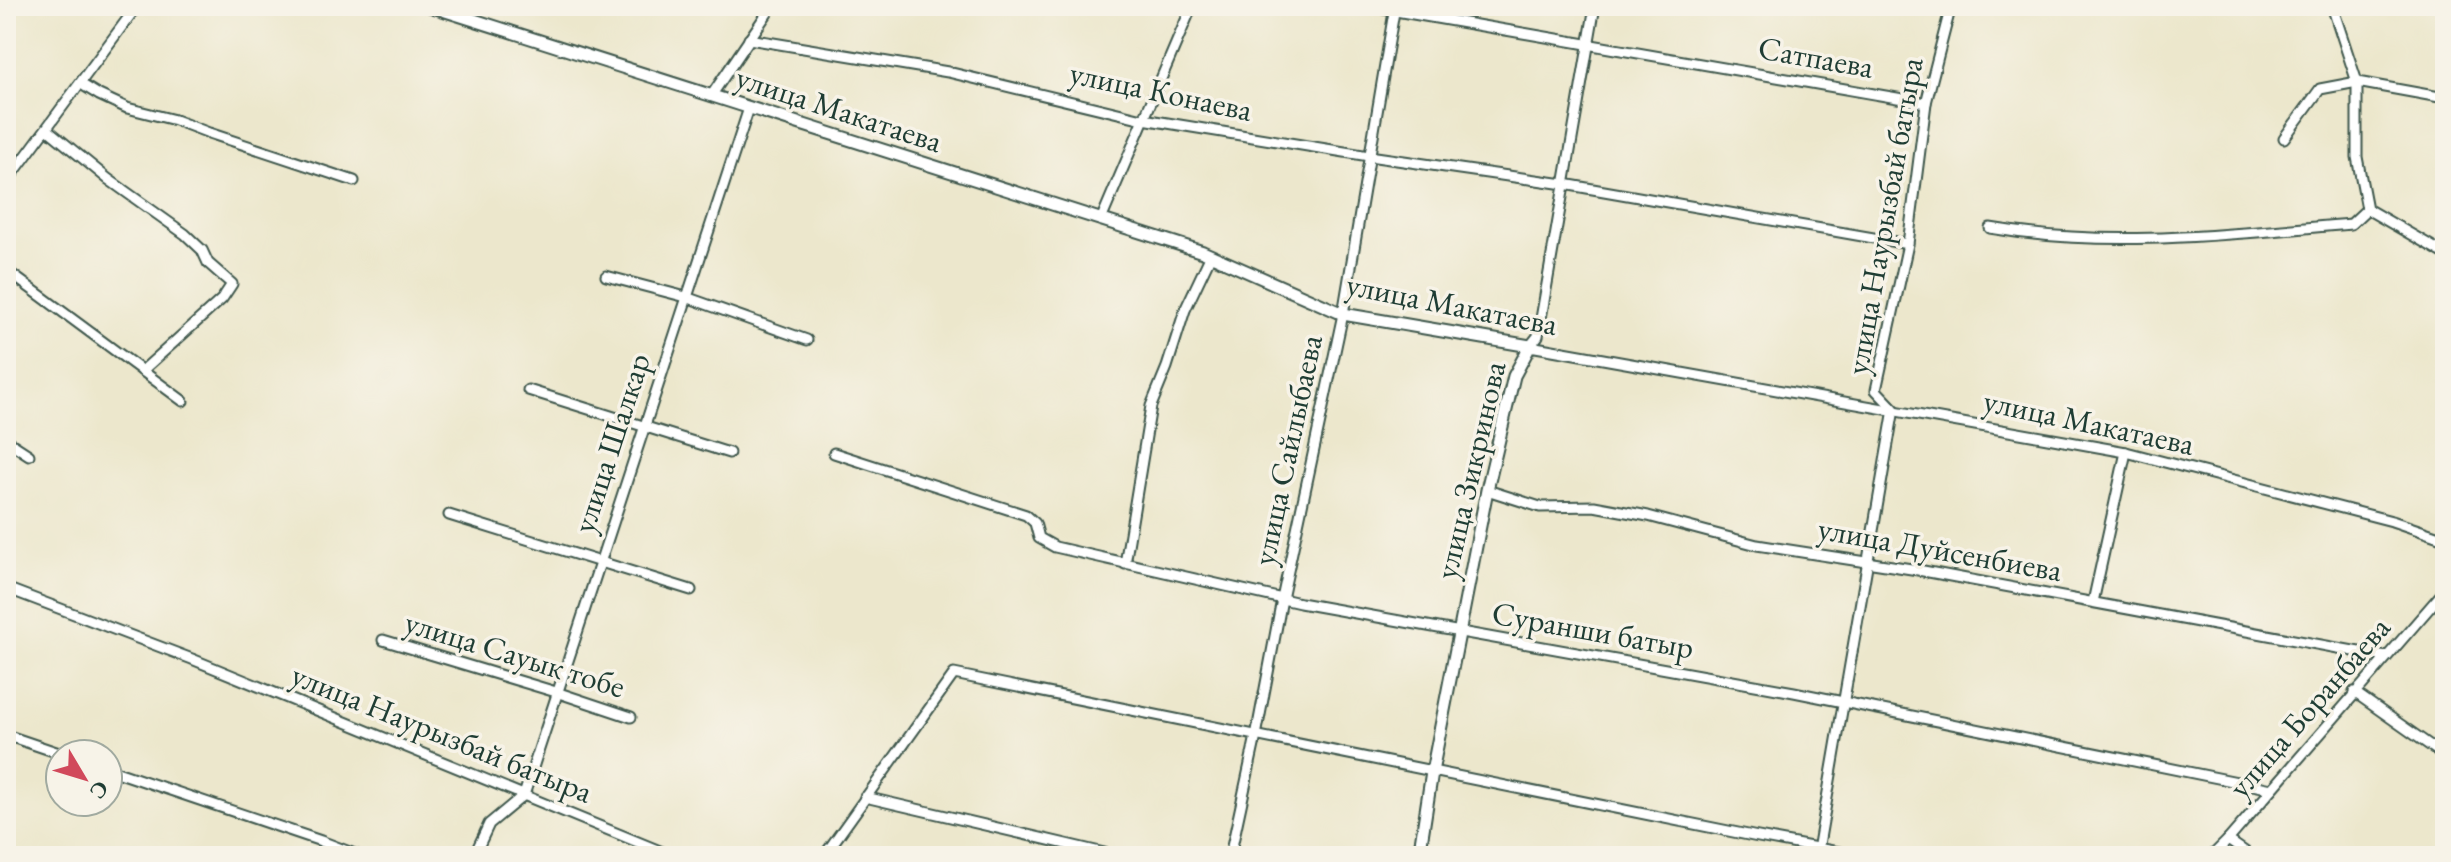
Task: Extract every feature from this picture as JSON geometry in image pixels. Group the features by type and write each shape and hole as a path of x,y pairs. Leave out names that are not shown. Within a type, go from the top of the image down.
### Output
{"street":[{"path":"6,183 137,6"},
{"name":"улица Макатаева","path":"430,6 1211,255 1343,314 2126,452 2392,521 2445,539"},
{"path":"711,96 772,6"},
{"path":"1101,220 1192,6"},
{"name":"Сатпаева","path":"1367,6 1394,8 1926,103"},
{"name":"улица Зикринова","path":"1419,856 1432,772 1487,490 1514,376 1538,336 1595,6"},
{"name":"улица Наурызбай батыра","path":"1818,852 1894,409 1876,390 1908,244 1926,103 1951,6"},
{"path":"2332,6 2357,82 2357,157 2367,209 2445,254"},
{"name":"улица Сайлыбаева","path":"1230,856 1343,314 1394,8"},
{"name":"улица Конаева","path":"749,39 948,72 1143,119 1564,184 1908,244"},
{"path":"2284,138 2320,89 2357,82 2445,98"},
{"path":"81,84 127,108 175,120 354,181"},
{"name":"улица Шалкар","path":"524,795 749,108"},
{"path":"47,129 108,179 185,234 202,250 208,263 232,284 222,299 142,371"},
{"path":"1990,228 2037,236 2161,239 2351,224 2367,209"},
{"path":"1125,564 1151,406 1185,310 1211,255"},
{"path":"6,270 183,401"},
{"path":"606,276 686,297 807,340"},
{"path":"528,390 729,453"},
{"path":"6,440 29,455"},
{"path":"2093,602 2126,452"},
{"name":"Суранши батыр","path":"834,453 1014,510 1031,518 1039,538 1047,544 1125,564 1282,599 1842,702 2272,789"},
{"name":"улица Дуйсенбиева","path":"1487,490 1540,507 1594,506 1648,516 1757,545 2093,602 2386,657"},
{"path":"449,515 691,590"},
{"name":"улица Наурызбай батыра","path":"6,588 192,659 672,856"},
{"name":"улица Боранбаева","path":"2212,856 2445,590"},
{"name":"улица Сауык тобе","path":"383,640 631,717"},
{"path":"824,856 954,674 1818,852 1860,856"},
{"path":"2354,692 2445,756"},
{"path":"6,735 44,748"},
{"path":"124,775 360,856"},
{"path":"474,856 489,824 524,795"},
{"path":"865,797 1117,856"},
{"path":"2228,840 2251,856"}]}
